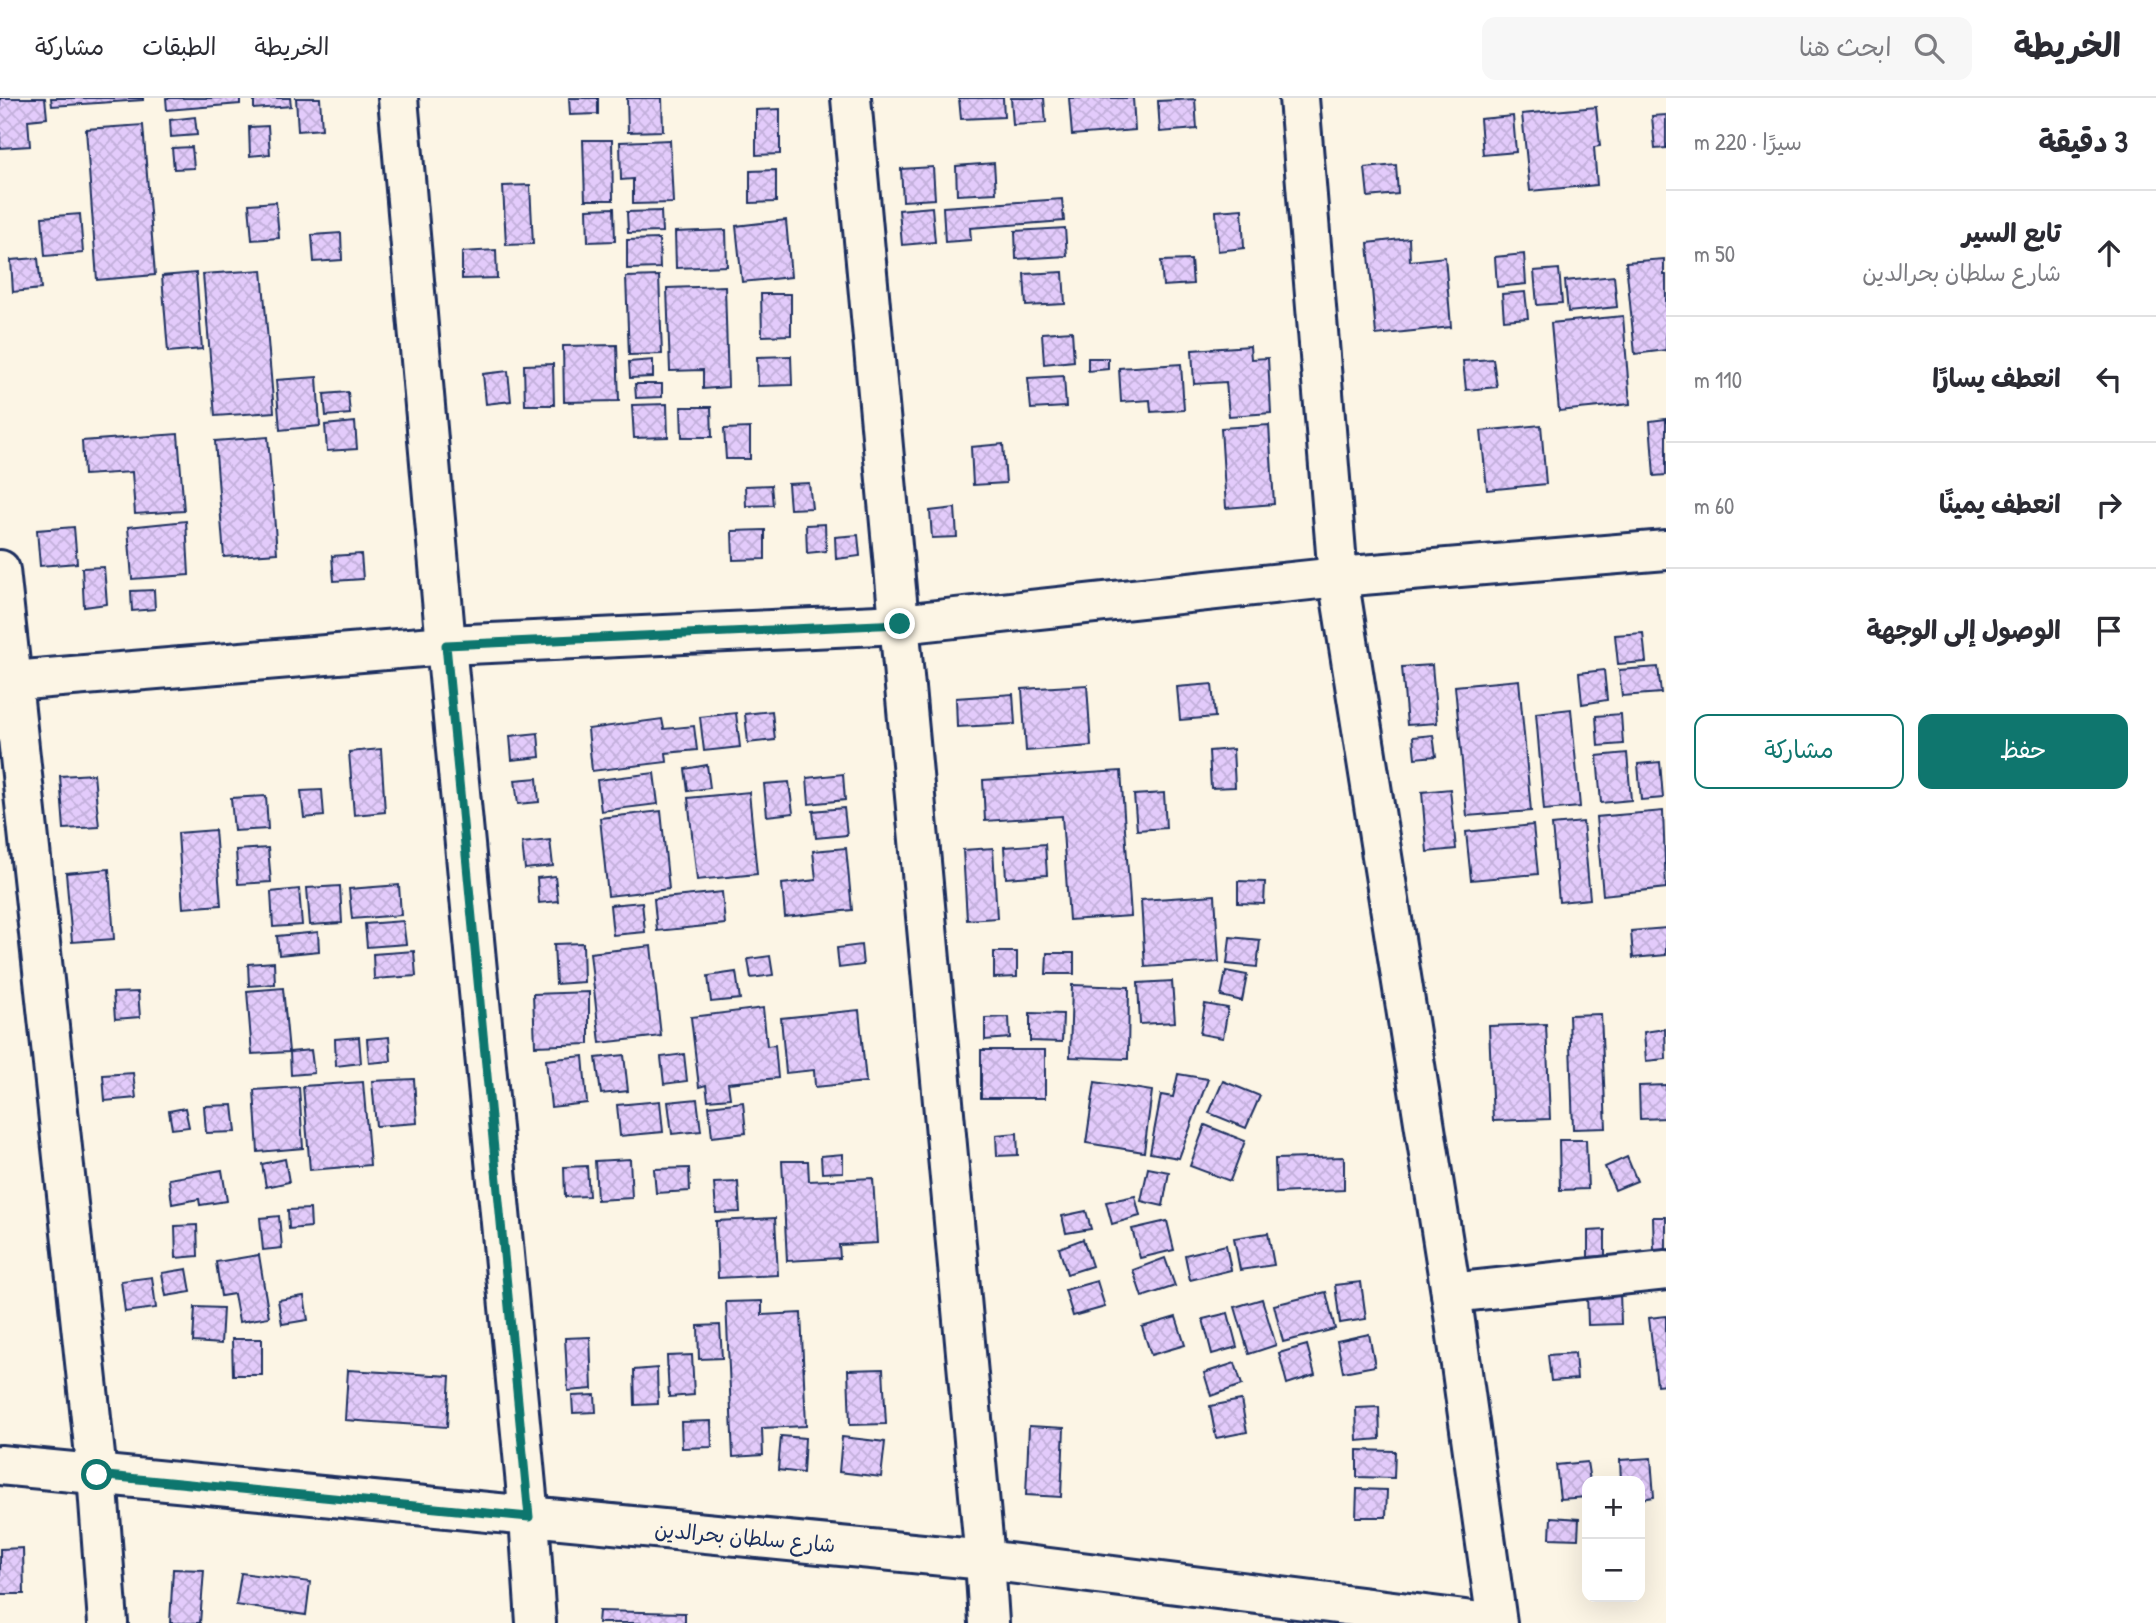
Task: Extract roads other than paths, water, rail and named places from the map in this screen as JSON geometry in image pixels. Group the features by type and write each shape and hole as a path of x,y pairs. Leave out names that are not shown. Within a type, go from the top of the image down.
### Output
{"street":[{"path":"398,98 446,645 529,1517 536,1623"},
{"path":"851,98 989,1623"},
{"path":"1299,98 1338,577 1451,1293 1497,1623"},
{"path":"5,681 446,645 900,624 1338,577 1666,550"},
{"path":"0,569 5,681 97,1475 108,1623"},
{"path":"1451,1293 1666,1270"},
{"name":"شارع سلطان بحرالدين","path":"0,1465 985,1560 1489,1623"}]}
